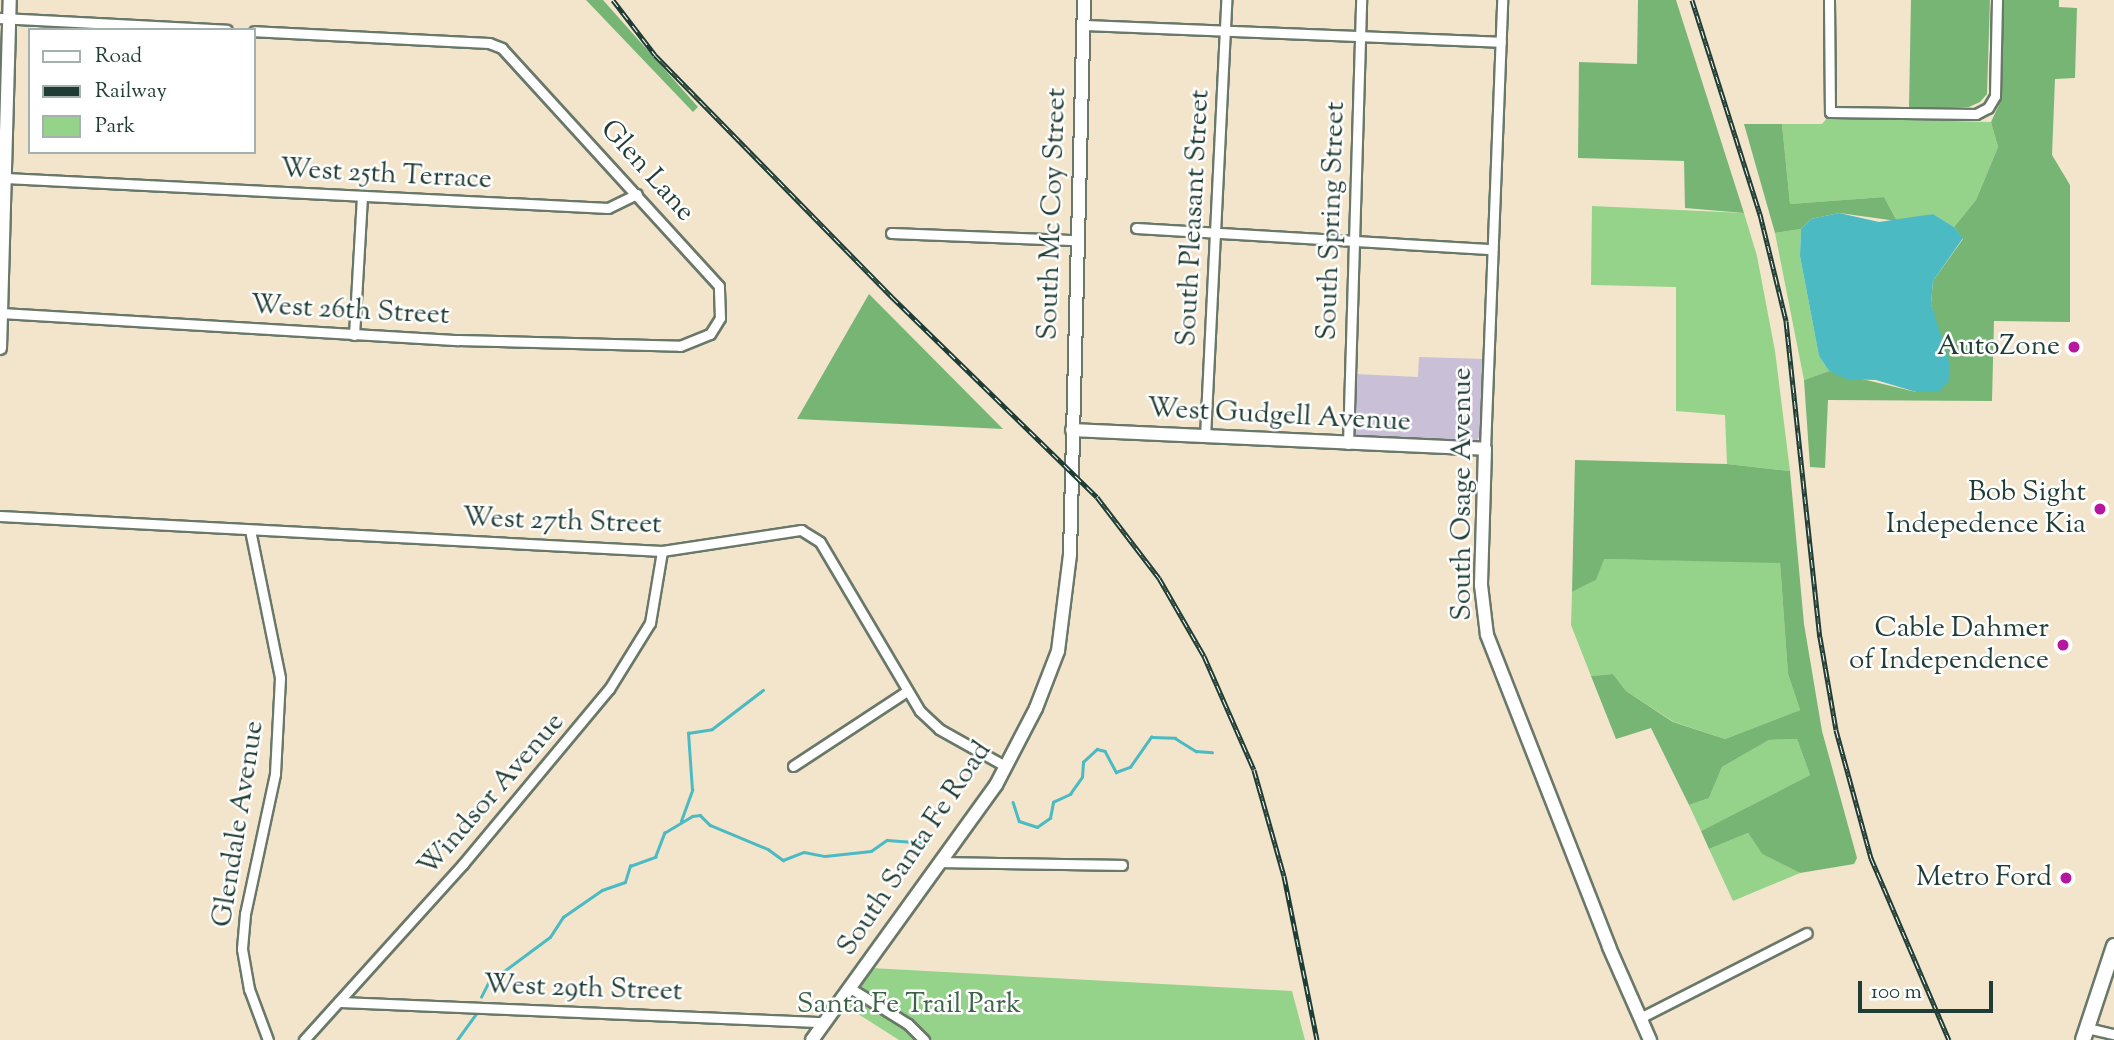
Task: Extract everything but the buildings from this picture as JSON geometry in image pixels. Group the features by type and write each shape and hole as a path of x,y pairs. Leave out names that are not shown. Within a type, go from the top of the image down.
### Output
{"main road":[{"path":"2085,1034 2114,946"}],"street":[{"path":"0,348 5,178 5,19 10,0"},
{"name":"South Mc Coy Street","path":"1072,430 1084,0"},
{"name":"South Pleasant Street","path":"1205,437 1217,235 1226,0"},
{"name":"South Spring Street","path":"1348,444 1361,0"},
{"name":"South Osage Avenue","path":"1502,0 1482,585 1488,635 1650,1040"},
{"path":"1829,0 1828,110 1976,114 1988,108 1995,96 1997,0"},
{"path":"5,19 187,28"},
{"path":"1083,25 1501,42"},
{"name":"Glen Lane","path":"256,31 491,43 512,55 719,286 720,318 710,334 697,342"},
{"name":"West 25th Terrace","path":"5,178 608,208 637,194"},
{"path":"354,335 362,197"},
{"path":"1136,228 1217,235 1492,249"},
{"path":"891,233 1077,240"},
{"name":"West 26th Street","path":"1,313 354,335 680,346 697,342"},
{"name":"West Gudgell Avenue","path":"1072,430 1485,449"},
{"name":"South Santa Fe Road","path":"812,1040 940,862 1005,766 1036,708 1058,651 1070,554 1072,430"},
{"name":"West 27th Street","path":"0,516 662,551 790,529 811,535 907,691 940,729 1005,766"},
{"name":"Glendale Avenue","path":"250,530 280,678 275,774 244,914 242,949 249,989 268,1040"},
{"name":"Windsor Avenue","path":"304,1040 573,737 609,689 650,623 662,551"},
{"path":"793,766 907,691"},
{"path":"940,862 1122,865"},
{"path":"1640,1018 1807,933"},
{"path":"850,988 908,1024 924,1040"},
{"name":"West 29th Street","path":"339,1002 825,1022"},
{"path":"2085,1034 2114,1034"}],"shaded area":[{"path":"1419,357 1484,359 1481,433 1475,444 1359,437 1354,433 1355,374 1418,377"}],"green space":[{"path":"586,0 603,0 698,107 693,112"},
{"path":"1638,0 1676,0 1744,213 1685,208 1684,161 1578,158 1579,62 1637,64"},
{"path":"1911,0 1990,0 1987,94 1980,102 1969,107 1909,107"},
{"path":"2004,0 2059,0 2059,7 2077,8 2075,78 2055,79 2052,155 2070,185 2070,322 1994,321 1992,401 1828,400 1825,468 1810,467 1804,380 1829,371 1916,392 1936,325 1931,304 1933,281 1963,239 1954,227 1976,200 1998,147 1991,122 1999,105"},
{"path":"1827,118 1991,122 1998,147 1976,200 1954,227 1933,214 1897,221 1884,197 1790,204 1782,124 1822,124"},
{"path":"1744,124 1782,124 1790,204 1884,197 1897,221 1839,213 1811,219 1801,229 1775,233"},
{"path":"1592,206 1744,213 1757,256 1775,351 1790,471 1727,464 1725,415 1676,411 1676,287 1591,285"},
{"path":"1801,229 1800,256 1819,356 1829,371 1804,380 1775,233"},
{"path":"869,294 1003,429 797,419"},
{"path":"1575,460 1727,464 1790,471 1804,624 1822,731 1857,858 1854,864 1800,873 1762,854 1748,833 1709,849 1701,831 1810,775 1797,739 1769,740 1722,767 1709,798 1689,805 1651,728 1616,739 1591,676 1613,674 1626,691 1673,722 1725,739 1800,710 1788,674 1780,563 1604,559 1596,580 1572,592"},
{"path":"1603,559 1780,562 1788,674 1800,710 1725,739 1674,722 1626,691 1613,674 1591,676 1571,625 1572,592 1596,580"},
{"path":"1797,739 1810,775 1701,831 1689,805 1709,798 1722,767 1769,740"},
{"path":"1748,833 1762,854 1800,873 1733,901 1709,849"},
{"name":"Santa Fe Trail Park","path":"871,968 1292,991 1305,1040 899,1040 844,1005"}],"water":[{"path":"1839,213 1879,222 1933,214 1954,227 1963,238 1933,281 1931,304 1949,361 1949,380 1940,391 1916,392 1876,380 1847,379 1829,371 1819,356 1800,256 1801,229 1811,219"}],"waterway":[{"path":"681,821 692,790 688,733 712,729 763,690"},
{"path":"1013,802 1019,821 1037,827 1050,818 1053,802 1070,794 1082,777 1083,762 1097,749 1105,751 1116,772 1130,767 1151,737 1175,738 1196,751 1212,752"},
{"path":"481,997 488,983 550,937 563,917 602,890 625,882 630,866 655,857 664,833 692,816 700,815 710,825 768,849 783,860 804,852 825,856 871,851 887,840 927,843"},
{"path":"457,1040 476,1014"}],"railway":[{"path":"613,0 655,55 892,297 1097,497 1159,578 1204,656 1254,770 1284,876 1317,1040"},
{"path":"1692,0 1760,214 1786,321 1820,637 1836,730 1871,858 1949,1040"}],"place":[{"name":"AutoZone","path":"2074,347"},
{"name":"Bob Sight Indepedence Kia","path":"2100,509"},
{"name":"Cable Dahmer of Independence","path":"2063,645"},
{"name":"Metro Ford","path":"2066,878"}]}
